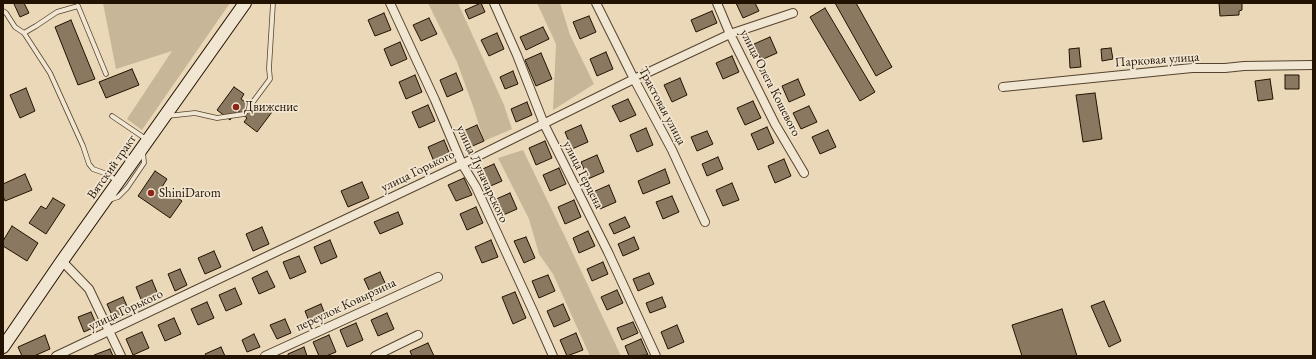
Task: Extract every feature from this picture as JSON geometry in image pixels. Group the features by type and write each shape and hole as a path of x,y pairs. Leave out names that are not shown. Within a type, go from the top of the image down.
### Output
{"main road":[{"name":"Вятский тракт","path":"3,347 62,261 245,3"}],"street":[{"name":"улица Луначарского","path":"390,3 435,100 462,164 476,187 553,356"},
{"name":"улица Герцена","path":"494,3 517,55 544,124 608,252 656,356"},
{"name":"Трактовая улица","path":"596,3 672,150 705,222"},
{"name":"улица Олега Кошевого","path":"717,3 730,34 775,124 804,173"},
{"name":"улица Горького","path":"56,356 110,332 462,164 634,79 730,34 793,13"},
{"name":"Парковая улица","path":"1003,87 1192,68 1313,65"},
{"path":"62,261 89,289 121,356"},
{"name":"переулок Ковырзина","path":"265,356 438,277"},
{"path":"375,356 418,335"}],"lane":[{"path":"165,116 195,113 217,118 244,114 270,80 269,68 273,3"},
{"path":"24,33 57,12 78,6 106,74"},
{"path":"3,11 15,27 24,33 50,73 92,169 107,174 118,182"},
{"path":"104,203 118,197 127,188 144,163 145,144 112,116"}],"shaded area":[{"path":"103,3 230,3 142,130 127,119 172,51 116,69"},
{"path":"428,3 458,3 504,105 512,129 484,141 457,62"},
{"path":"537,3 560,3 570,35 594,84 553,110 556,44"},
{"path":"523,150 621,356 590,356 553,274 539,254 529,219 498,158"}],"building":[{"path":"24,3 29,13 20,17 14,4"},
{"path":"481,3 485,12 469,19 465,10"},
{"path":"736,3 755,3 759,11 743,18"},
{"path":"835,3 856,3 892,67 876,76"},
{"path":"1219,3 1242,3 1242,10 1239,11 1239,15 1220,16"},
{"path":"825,8 875,92 860,101 810,17"},
{"path":"712,11 717,23 696,32 691,20"},
{"path":"384,13 391,30 375,36 368,20"},
{"path":"589,16 596,32 580,39 573,22"},
{"path":"429,18 437,34 421,41 413,25"},
{"path":"71,20 95,79 78,85 55,27"},
{"path":"543,27 549,39 526,50 520,37"},
{"path":"497,33 504,49 489,56 481,40"},
{"path":"770,37 777,53 761,60 754,44"},
{"path":"400,42 407,59 391,66 384,49"},
{"path":"1079,48 1081,67 1070,68 1069,49"},
{"path":"1111,48 1113,59 1102,61 1101,49"},
{"path":"606,52 613,69 597,76 590,59"},
{"path":"541,53 552,79 536,86 525,60"},
{"path":"732,56 739,72 723,79 716,63"},
{"path":"132,69 139,85 106,98 99,82"},
{"path":"513,71 518,84 505,89 500,77"},
{"path":"456,73 463,90 447,97 440,80"},
{"path":"415,75 422,92 406,99 399,82"},
{"path":"1285,75 1299,75 1299,89 1285,89"},
{"path":"680,78 687,95 672,102 664,85"},
{"path":"798,79 805,95 789,102 782,86"},
{"path":"1270,79 1273,99 1258,101 1255,81"},
{"name":"Движение","path":"234,87 244,94 241,99 256,110 261,104 272,112 257,132 244,122 247,118 237,110 230,120 217,110"},
{"path":"26,88 35,111 20,118 10,95"},
{"path":"1095,93 1102,139 1083,142 1076,95"},
{"path":"628,99 636,115 620,122 612,106"},
{"path":"753,101 761,118 745,125 737,108"},
{"path":"527,102 532,115 516,122 511,109"},
{"path":"428,105 435,121 419,128 412,112"},
{"path":"809,106 817,122 801,129 793,113"},
{"path":"477,125 484,141 468,148 461,132"},
{"path":"581,125 588,142 572,149 565,132"},
{"path":"767,127 774,143 758,150 751,134"},
{"path":"646,128 653,145 637,152 630,135"},
{"path":"828,130 836,147 820,154 812,137"},
{"path":"707,131 713,144 697,151 691,137"},
{"path":"444,140 451,157 435,164 428,147"},
{"path":"545,141 552,158 536,165 529,148"},
{"path":"597,155 604,172 588,179 581,162"},
{"path":"718,157 723,169 707,176 702,164"},
{"path":"784,159 791,176 775,183 768,166"},
{"path":"494,164 502,181 486,188 478,171"},
{"path":"559,168 566,184 550,191 543,175"},
{"path":"665,169 670,183 643,194 638,181"},
{"path":"155,171 167,179 162,187 182,201 170,218 138,196"},
{"path":"25,174 32,190 5,201 3,196 3,184"},
{"path":"464,178 472,195 456,201 448,185"},
{"path":"362,182 369,198 348,207 341,191"},
{"path":"732,183 739,200 723,206 716,190"},
{"path":"609,185 616,202 600,209 593,192"},
{"path":"510,193 517,209 501,216 494,200"},
{"path":"672,196 679,212 663,219 656,202"},
{"path":"53,198 65,205 46,234 29,223 41,206 46,209"},
{"path":"574,200 581,217 565,224 558,207"},
{"path":"476,207 483,223 467,230 460,214"},
{"path":"398,212 403,224 380,234 374,222"},
{"path":"625,217 630,227 614,234 609,224"},
{"path":"12,226 38,243 27,261 3,246 3,241"},
{"path":"262,227 269,244 253,251 246,234"},
{"path":"588,231 595,246 579,253 573,238"},
{"path":"526,237 535,258 524,263 514,241"},
{"path":"634,237 639,249 623,256 618,244"},
{"path":"330,240 337,257 321,264 314,247"},
{"path":"491,240 498,257 482,263 475,247"},
{"path":"214,251 221,267 205,274 198,258"},
{"path":"299,256 306,272 290,279 283,262"},
{"path":"603,262 608,274 592,281 587,269"},
{"path":"180,269 187,285 175,291 168,274"},
{"path":"267,271 275,287 259,294 252,278"},
{"path":"380,272 386,285 370,292 364,279"},
{"path":"649,273 654,284 638,291 633,279"},
{"path":"548,275 555,291 539,298 532,281"},
{"path":"152,280 159,297 143,304 136,287"},
{"path":"235,288 242,304 226,311 219,295"},
{"path":"617,290 623,303 607,310 601,297"},
{"path":"515,292 526,318 513,324 502,297"},
{"path":"123,297 130,313 114,320 107,304"},
{"path":"662,297 666,307 650,313 646,303"},
{"path":"1104,301 1121,341 1109,347 1091,306"},
{"path":"207,302 214,318 198,325 191,309"},
{"path":"321,304 326,317 310,324 305,311"},
{"path":"563,304 570,320 554,327 547,311"},
{"path":"1062,309 1077,356 1022,356 1012,325"},
{"path":"91,312 97,326 84,332 78,317"},
{"path":"387,313 394,329 378,336 371,320"},
{"path":"174,318 181,334 165,341 158,325"},
{"path":"285,319 291,333 277,339 270,325"},
{"path":"633,322 638,333 622,340 617,328"},
{"path":"356,323 363,340 347,347 340,330"},
{"path":"677,325 684,342 668,349 661,332"},
{"path":"142,332 149,348 133,355 126,339"},
{"path":"576,333 583,350 567,356 560,340"},
{"path":"254,334 260,347 247,352 242,340"},
{"path":"45,335 50,349 34,356 22,356 18,347"},
{"path":"329,335 336,352 326,356 319,356 313,342"},
{"path":"641,339 648,355 629,356 625,346"},
{"path":"428,343 434,356 412,356 410,351"},
{"path":"221,347 225,356 206,356 205,354"},
{"path":"304,347 307,356 288,356 288,354"},
{"path":"110,349 113,356 94,356 94,355"}],"place":[{"name":"Движение","path":"236,107"},
{"name":"ShiniDarom","path":"151,193"}]}
